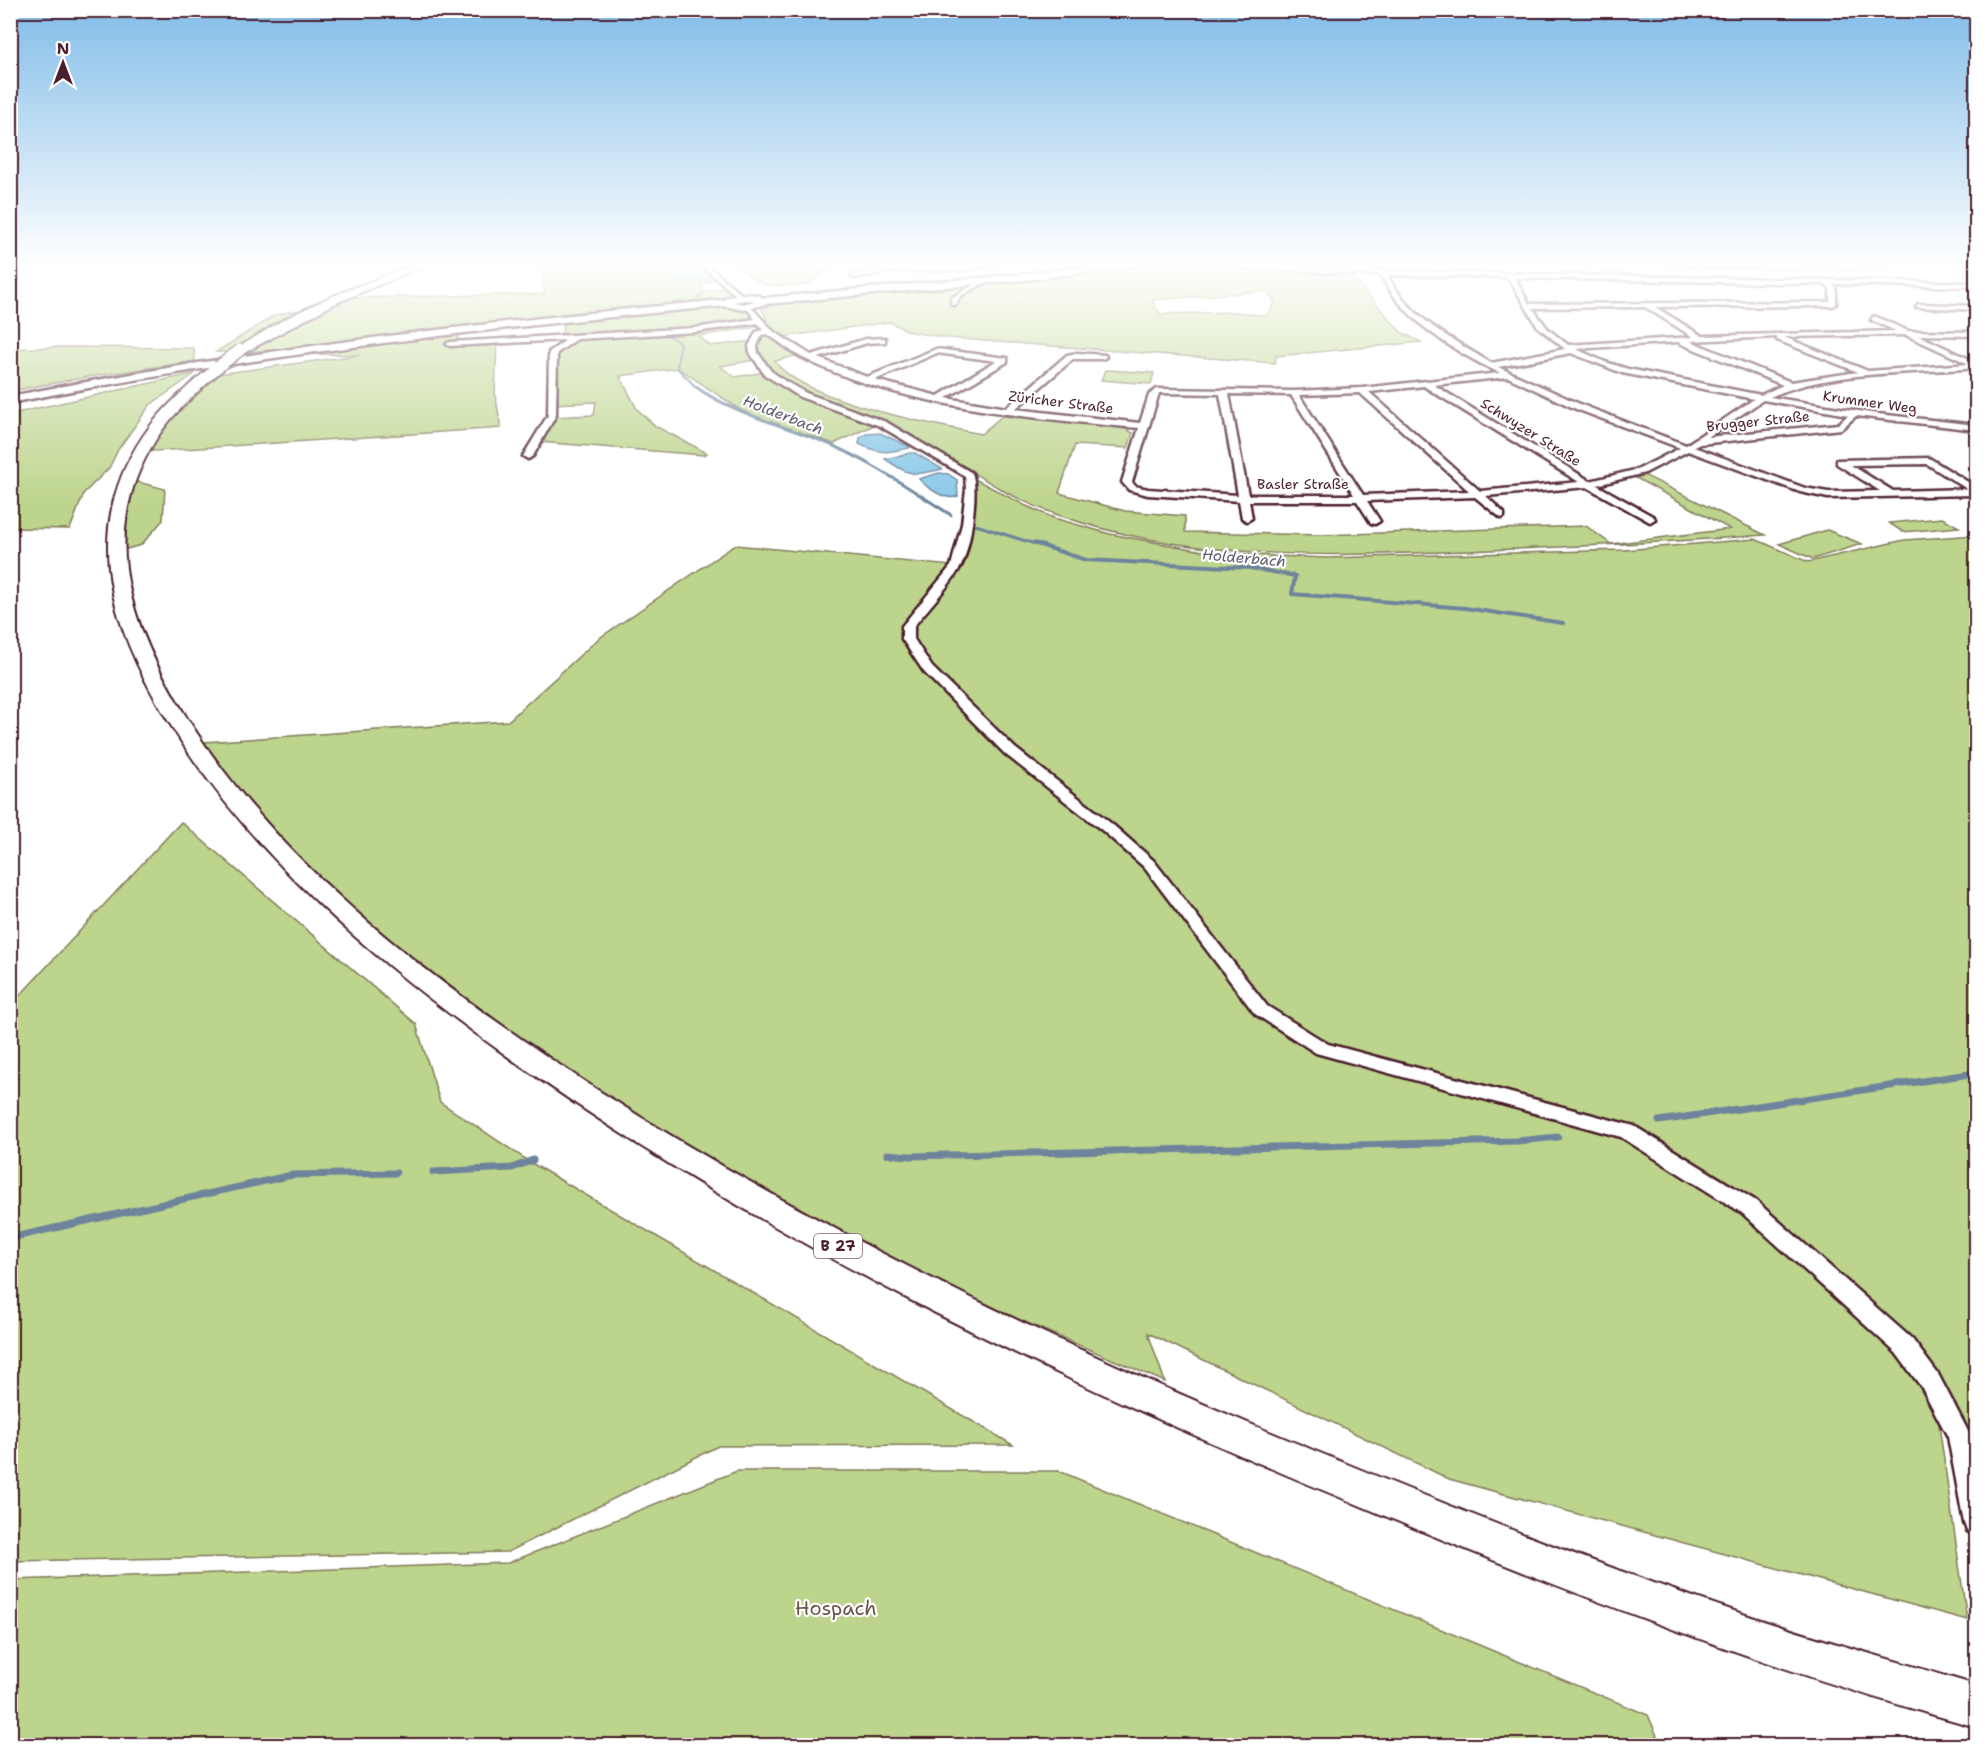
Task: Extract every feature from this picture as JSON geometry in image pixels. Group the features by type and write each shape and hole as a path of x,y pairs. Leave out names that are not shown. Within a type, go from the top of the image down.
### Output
{"main road":[{"name":"B 27","path":"251,344 218,368 171,410 144,442 128,473 117,510 114,538 115,567 120,593 137,648 176,720 208,766 257,825 318,889 441,994 613,1115 718,1179 838,1246 989,1324 1166,1407 1436,1519 1740,1634 1977,1706"},
{"path":"10,400 141,374 338,344"}],"street":[{"path":"528,456 552,415 553,352 565,344"},
{"path":"754,344 754,353 768,373 802,395 883,424 969,475 971,489 967,524 956,566 908,626 908,639 928,669 1010,751 1108,828 1149,864 1261,1010 1322,1049 1627,1131 1749,1207 1904,1346 1923,1372 1959,1435 1977,1523"},
{"name":"Züricher Straße","path":"789,344 812,358 867,380 940,398 1009,410 1144,426"},
{"path":"812,358 857,344"},
{"path":"1455,344 1490,366 1579,407 1817,494 1840,496 1976,492"},
{"name":"Krummer Weg","path":"1563,344 1604,364 1642,375 1853,414 1977,428"},
{"path":"1490,366 1570,349 1625,344"},
{"name":"Brugger Straße","path":"1690,344 1790,385"},
{"name":"Brugger Straße","path":"1794,344 1868,374"},
{"name":"Brugger Straße","path":"1928,344 1977,365"},
{"path":"867,380 936,351 1004,360 940,398"},
{"path":"1009,410 1070,357 1077,355 1102,357"},
{"name":"Brugger Straße","path":"1687,448 1761,398 1790,385 1868,374 1977,365"},
{"name":"Basler Straße","path":"1508,375 1362,390 1294,393 1157,391 1153,394 1127,482 1132,488 1148,492 1243,498 1362,498 1478,494 1588,484 1642,471 1687,448"},
{"name":"Schwyzer Straße","path":"1428,385 1588,484"},
{"path":"1362,390 1501,515"},
{"path":"1224,392 1243,498"},
{"path":"1294,393 1362,498"},
{"name":"Brugger Straße","path":"1697,441 1841,426 1853,414"},
{"path":"1890,494 1840,462 1929,461 1976,492"},
{"path":"1588,484 1650,519"},
{"name":"Basler Straße","path":"1243,498 1247,518"},
{"name":"Basler Straße","path":"1362,498 1376,521"}],"green space":[{"path":"229,344 242,344 226,352 216,352"},
{"path":"259,344 329,344 249,352"},
{"path":"332,344 497,344 495,393 501,428 141,452 210,375 360,355 320,354 239,359 244,355"},
{"path":"558,344 708,344 710,346 752,344 749,353 755,360 720,366 735,377 765,372 779,384 876,424 834,444 745,413 678,368 620,376 637,409 655,426 707,453 704,455 539,442 553,417 594,415 596,402 554,404 555,352"},
{"path":"758,344 781,344 799,355 775,361 789,375 811,388 870,409 981,434 1002,416 1019,418 1023,416 1125,429 1133,433 1128,448 1075,445 1059,493 1125,511 1185,516 1185,532 1322,535 1586,526 1611,544 1730,529 1636,478 1644,475 1765,535 1654,543 1371,554 1274,553 1177,544 1073,520 1033,505 912,439 807,395 770,369 756,353"},
{"path":"1026,344 1401,344 1276,356 1275,363"},
{"path":"194,348 195,361 11,391 11,349"},
{"path":"1105,370 1154,373 1151,384 1101,380"},
{"path":"196,373 150,405 119,448 109,468 84,493 70,529 11,528 11,414"},
{"path":"971,477 1054,518 1110,534 1203,551 1274,556 1327,558 1624,550 1755,539 1808,562 1904,540 1976,535 1976,1466 1909,1344 1754,1204 1629,1128 1327,1046 1266,1009 1153,863 1013,750 931,667 911,639 911,627 959,566"},
{"path":"127,479 165,489 163,520 141,545 116,552"},
{"path":"1942,518 1959,527 1903,532 1889,523"},
{"path":"1827,530 1862,544 1813,559 1779,544"},
{"path":"735,545 953,566 905,627 925,670 1147,866 1258,1011 1319,1052 1625,1134 1746,1210 1899,1350 1938,1418 1967,1620 1449,1479 1148,1333 1165,1382 839,1242 616,1112 320,892 190,743 508,721 598,639"},
{"path":"181,822 416,1024 440,1102 533,1164 1013,1445 718,1446 508,1552 11,1561 11,1005"},
{"name":"Hospach","path":"737,1471 1059,1471 1648,1715 1661,1745 11,1745 11,1580 508,1563"}],"water":[{"path":"880,433 910,447 883,452 859,444 860,438 866,434"},
{"path":"915,453 942,469 912,473 885,459"},
{"path":"939,473 948,474 957,480 958,496 942,495 919,479"}],"waterway":[{"name":"Holderbach","path":"680,344 677,368 695,386"},
{"name":"Holderbach","path":"693,385 746,413 854,456 897,480 951,515"},
{"name":"Holderbach","path":"976,525 1038,545"},
{"name":"Holderbach","path":"1034,543 1086,560 1250,568 1295,576 1292,594 1465,608 1563,623"},
{"path":"1659,1121 1976,1073"},
{"path":"887,1154 910,1156 1517,1141 1558,1137"},
{"path":"433,1172 512,1168 533,1160"},
{"path":"10,1238 292,1175 396,1173"}]}
